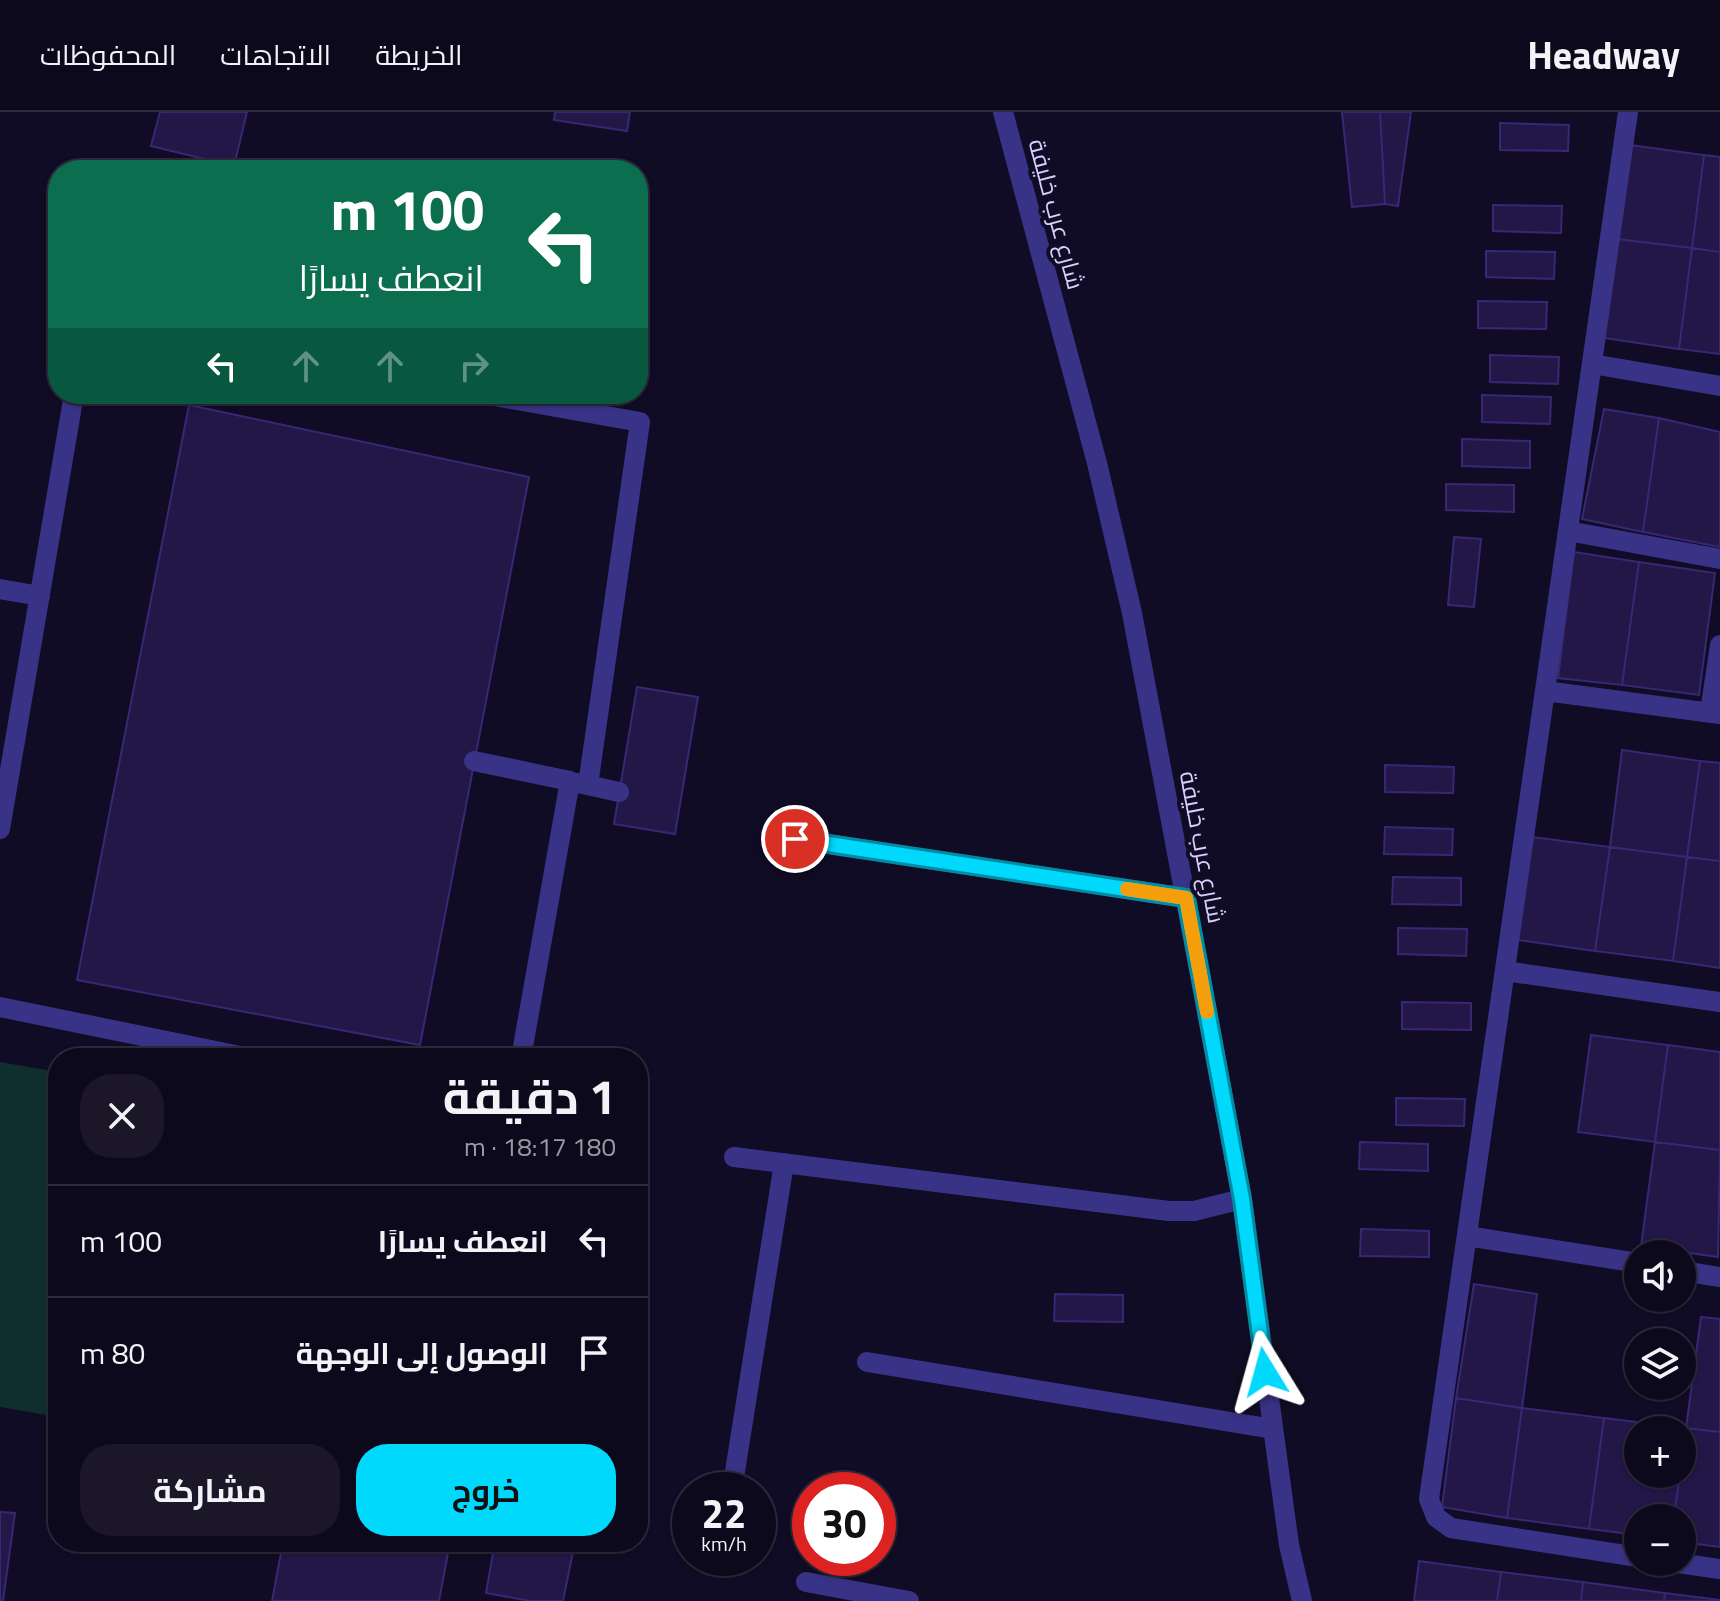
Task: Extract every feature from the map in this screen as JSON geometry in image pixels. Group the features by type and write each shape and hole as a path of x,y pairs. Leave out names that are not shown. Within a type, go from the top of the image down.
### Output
{"street":[{"name":"شارع عرب خليفة","path":"1003,112 1116,537 1242,1199 1289,1545 1302,1601"},
{"path":"1624,1555 1451,1528 1431,1508 1429,1489 1628,112"},
{"path":"1592,364 1720,386"},
{"path":"0,829 72,404"},
{"path":"523,1048 579,783 640,422 539,404"},
{"path":"1568,531 1720,559"},
{"path":"0,589 40,596"},
{"path":"1545,691 1715,713 1720,645"},
{"path":"474,761 619,792"},
{"path":"795,839 1186,898"},
{"path":"1505,971 1720,1002"},
{"path":"0,1007 201,1048"},
{"path":"734,1157 1169,1211 1194,1211 1242,1199"},
{"path":"735,1472 784,1163"},
{"path":"1467,1236 1624,1261"},
{"path":"1696,1273 1720,1277"},
{"path":"867,1362 1273,1429"},
{"path":"1696,1566 1720,1569"},
{"path":"806,1582 909,1601"}],"green space":[{"path":"0,1062 48,1070 48,1415 0,1407"}],"building":[{"path":"160,112 247,112 235,160 209,160 151,146"},
{"path":"555,112 630,112 627,131 554,120"},
{"path":"1342,112 1380,112 1385,204 1352,207"},
{"path":"1380,112 1411,112 1398,206 1385,204"},
{"path":"1500,123 1569,125 1568,151 1500,150"},
{"path":"1630,145 1704,155 1692,248 1617,239"},
{"path":"1704,155 1720,157 1720,252 1692,248"},
{"path":"1493,205 1562,206 1561,233 1493,231"},
{"path":"1617,239 1692,248 1679,349 1604,338"},
{"path":"1692,248 1720,252 1720,354 1679,349"},
{"path":"1486,251 1555,252 1554,279 1486,277"},
{"path":"1478,301 1547,302 1546,329 1478,328"},
{"path":"1490,355 1559,357 1558,384 1490,382"},
{"path":"1482,395 1551,397 1550,424 1482,422"},
{"path":"189,405 529,477 420,1045 77,980"},
{"path":"1604,409 1659,418 1643,532 1582,519"},
{"path":"1659,418 1720,432 1720,547 1643,532"},
{"path":"1462,439 1530,441 1530,468 1462,466"},
{"path":"1446,484 1514,485 1514,512 1446,510"},
{"path":"1454,537 1481,539 1474,607 1448,605"},
{"path":"1574,552 1639,562 1622,685 1558,678"},
{"path":"1639,562 1715,573 1699,695 1622,685"},
{"path":"637,687 698,697 675,834 614,824"},
{"path":"1622,750 1700,761 1687,857 1610,847"},
{"path":"1700,761 1720,763 1720,861 1687,857"},
{"path":"1385,765 1454,767 1453,793 1385,792"},
{"path":"1385,827 1453,829 1452,855 1384,854"},
{"path":"1532,837 1610,847 1595,951 1518,940"},
{"path":"1610,847 1687,857 1673,961 1595,951"},
{"path":"1687,857 1720,861 1720,968 1673,961"},
{"path":"1393,877 1461,878 1461,905 1392,904"},
{"path":"1398,928 1467,929 1466,956 1398,954"},
{"path":"1402,1002 1471,1003 1471,1030 1402,1029"},
{"path":"1591,1035 1668,1045 1655,1142 1578,1132"},
{"path":"1668,1045 1720,1052 1720,1150 1655,1142"},
{"path":"1396,1098 1465,1099 1464,1126 1396,1125"},
{"path":"1360,1142 1428,1144 1428,1171 1359,1169"},
{"path":"1655,1142 1720,1150 1718,1257 1696,1254 1696,1240 1642,1240"},
{"path":"1361,1229 1429,1231 1429,1257 1360,1256"},
{"path":"1474,1284 1537,1294 1522,1408 1456,1398"},
{"path":"1055,1294 1123,1295 1123,1322 1054,1321"},
{"path":"1701,1317 1720,1319 1720,1432 1696,1429 1696,1416 1688,1416 1690,1400 1696,1400 1696,1354"},
{"path":"1456,1398 1522,1408 1507,1518 1442,1507"},
{"path":"1522,1408 1604,1418 1589,1529 1507,1518"},
{"path":"1604,1418 1624,1420 1624,1488 1678,1488 1676,1504 1624,1504 1624,1533 1589,1529"},
{"path":"1696,1429 1720,1432 1720,1547 1696,1544 1696,1504 1676,1504 1678,1488 1696,1488"},
{"path":"0,1512 15,1513 3,1601 0,1601"},
{"path":"281,1552 448,1552 439,1601 272,1601"},
{"path":"493,1552 573,1552 563,1601 530,1601 486,1593"},
{"path":"1419,1561 1501,1572 1497,1601 1414,1601"},
{"path":"1501,1572 1583,1582 1581,1601 1497,1601"},
{"path":"1583,1582 1665,1593 1664,1601 1581,1601"},
{"path":"1665,1593 1720,1600 1720,1601 1664,1601"}],"slow traffic":[{"path":"1127,889 1186,898 1207,1012"}],"route":[{"path":"795,839 1186,898 1242,1199 1265,1372"}]}
